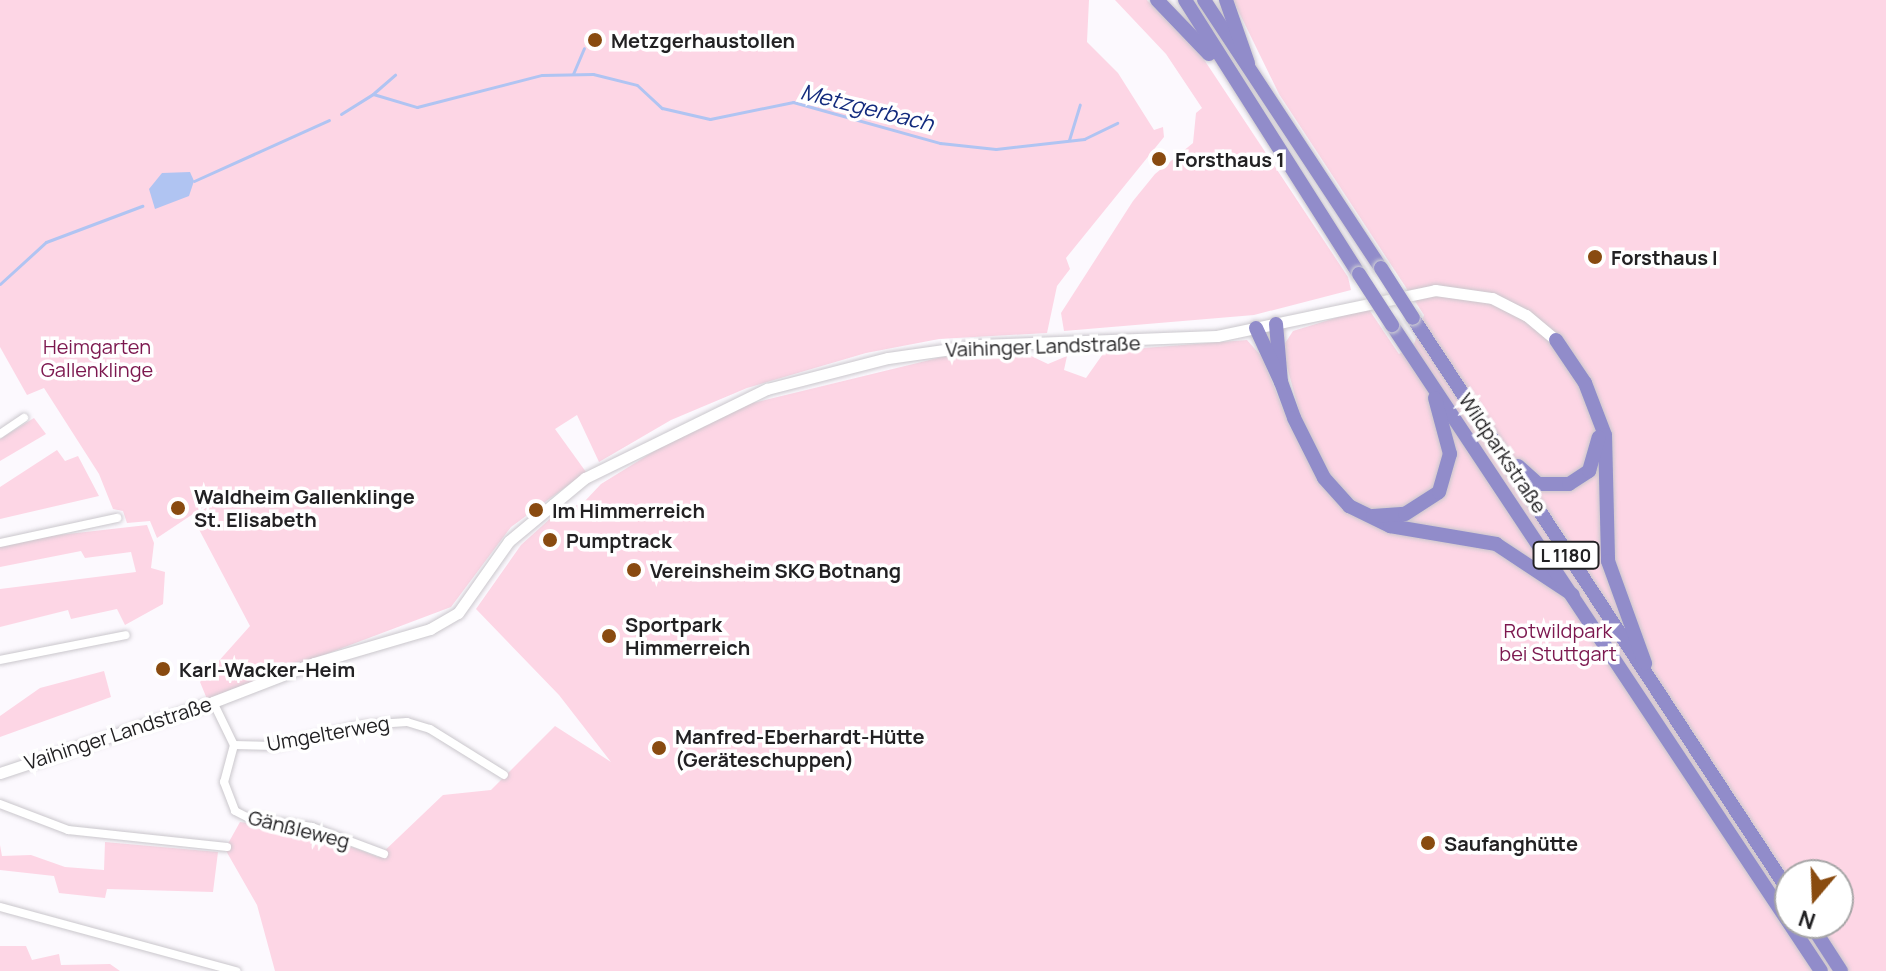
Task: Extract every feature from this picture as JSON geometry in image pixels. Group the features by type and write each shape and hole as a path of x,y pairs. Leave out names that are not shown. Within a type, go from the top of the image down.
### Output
{"highway":[{"name":"L 1180","path":"1157,0 1230,78"},
{"name":"L 1180","path":"1185,0 1230,78"},
{"name":"L 1180","path":"1204,0 1249,67"},
{"path":"1226,0 1249,67"},
{"name":"Wildparkstraße","path":"1249,67 1774,868"},
{"name":"Wildparkstraße","path":"1230,78 1429,381 1577,597 1821,971"},
{"name":"L 1180","path":"1276,324 1281,382"},
{"name":"L 1180","path":"1256,328 1324,478 1361,514 1390,526 1496,544 1577,597"},
{"name":"L 1180","path":"1556,340 1585,383 1600,424 1607,466 1608,561 1655,686"},
{"name":"L 1180","path":"1361,514 1405,514 1428,502 1443,483 1449,445 1429,381"},
{"path":"1479,422 1526,477 1562,486 1589,471 1600,424"},
{"path":"1820,939 1841,971"}],"street":[{"name":"Vaihinger Landstraße","path":"0,773 213,702 314,663 381,646 444,622 469,599 509,541 585,478 745,396 932,351 1028,342 1190,339 1276,324 1386,296 1448,289 1514,308 1556,340"},
{"path":"0,434 24,418"},
{"path":"0,543 117,518"},
{"path":"0,660 126,635"},
{"path":"213,702 234,745"},
{"name":"Umgelterweg","path":"234,745 275,746 363,725 407,722 440,735 504,775"},
{"name":"Gänßleweg","path":"234,745 224,782 235,811 268,823 312,827 384,854"},
{"path":"0,804 68,830 227,847"},
{"path":"0,907 236,971"}],"green space":[{"name":"Heimgarten Gallenklinge","path":"0,0 1089,0 1087,42 1118,73 1154,130 1163,127 1164,137 1066,258 1070,269 1057,286 1047,333 939,339 866,353 747,388 671,420 599,462 577,415 555,429 586,472 511,527 451,607 207,699 200,682 250,626 193,518 226,492 157,538 150,521 127,523 123,511 113,509 99,474 44,388 27,395 0,347"},
{"path":"1115,0 1147,0 1203,58 1348,277 1351,290 1254,315 1064,331 1061,313 1133,201 1155,174 1193,143 1196,113 1202,108 1166,54"},
{"name":"Rotwildpark bei Stuttgart","path":"1233,0 1886,0 1886,971 275,971 257,905 225,849 240,822 310,831 378,857 443,795 491,790 555,726 611,762 559,695 476,609 521,545 553,516 584,502 601,484 669,442 749,404 942,357 1029,355 1048,364 1067,356 1064,370 1086,378 1105,351 1247,340 1262,357 1291,429 1302,422 1282,348 1293,331 1368,308 1399,354 1414,344 1424,315 1279,94"},
{"path":"34,418 46,434 0,461 0,439"},
{"path":"57,450 65,461 78,456 99,496 0,519 0,487"},
{"path":"147,525 154,543 151,568 165,572 163,604 125,625 117,609 71,619 68,610 0,627 0,589 136,572 131,552 85,558 81,551 0,567 0,547 41,537"},
{"path":"104,671 111,697 0,737 0,716 40,688"},
{"path":"105,842 218,852 213,892 107,889 105,898 59,893 54,876 0,870 0,845 2,856 31,855 65,867 104,870"},
{"path":"0,946 26,946 32,960 59,954 61,965 110,964 120,971 0,971"}],"water":[{"path":"190,172 194,181 189,196 155,209 149,189 162,173"}],"waterway":[{"path":"573,74 584,48"},
{"name":"Metzgerbach","path":"341,114 373,94 417,107 542,75 593,74 637,85 662,108 710,119 793,102 940,143 996,149 1084,139 1117,123"},
{"path":"374,93 395,75"},
{"path":"1069,140 1080,105"},
{"name":"Metzgerbach","path":"194,181 329,120"},
{"name":"Metzgerbach","path":"0,284 46,242 142,206"}],"place":[{"name":"Metzgerhaustollen","path":"595,40"},
{"name":"Forsthaus 1","path":"1159,159"},
{"name":"Forsthaus I","path":"1595,257"},
{"name":"Waldheim Gallenklinge St. Elisabeth","path":"178,508"},
{"name":"Im Himmerreich","path":"536,510"},
{"name":"Pumptrack","path":"550,540"},
{"name":"Vereinsheim SKG Botnang","path":"634,570"},
{"name":"Sportpark Himmerreich","path":"609,636"},
{"name":"Karl-Wacker-Heim","path":"163,669"},
{"name":"Manfred-Eberhardt-Hütte (Geräteschuppen)","path":"659,748"},
{"name":"Saufanghütte","path":"1428,843"}]}
